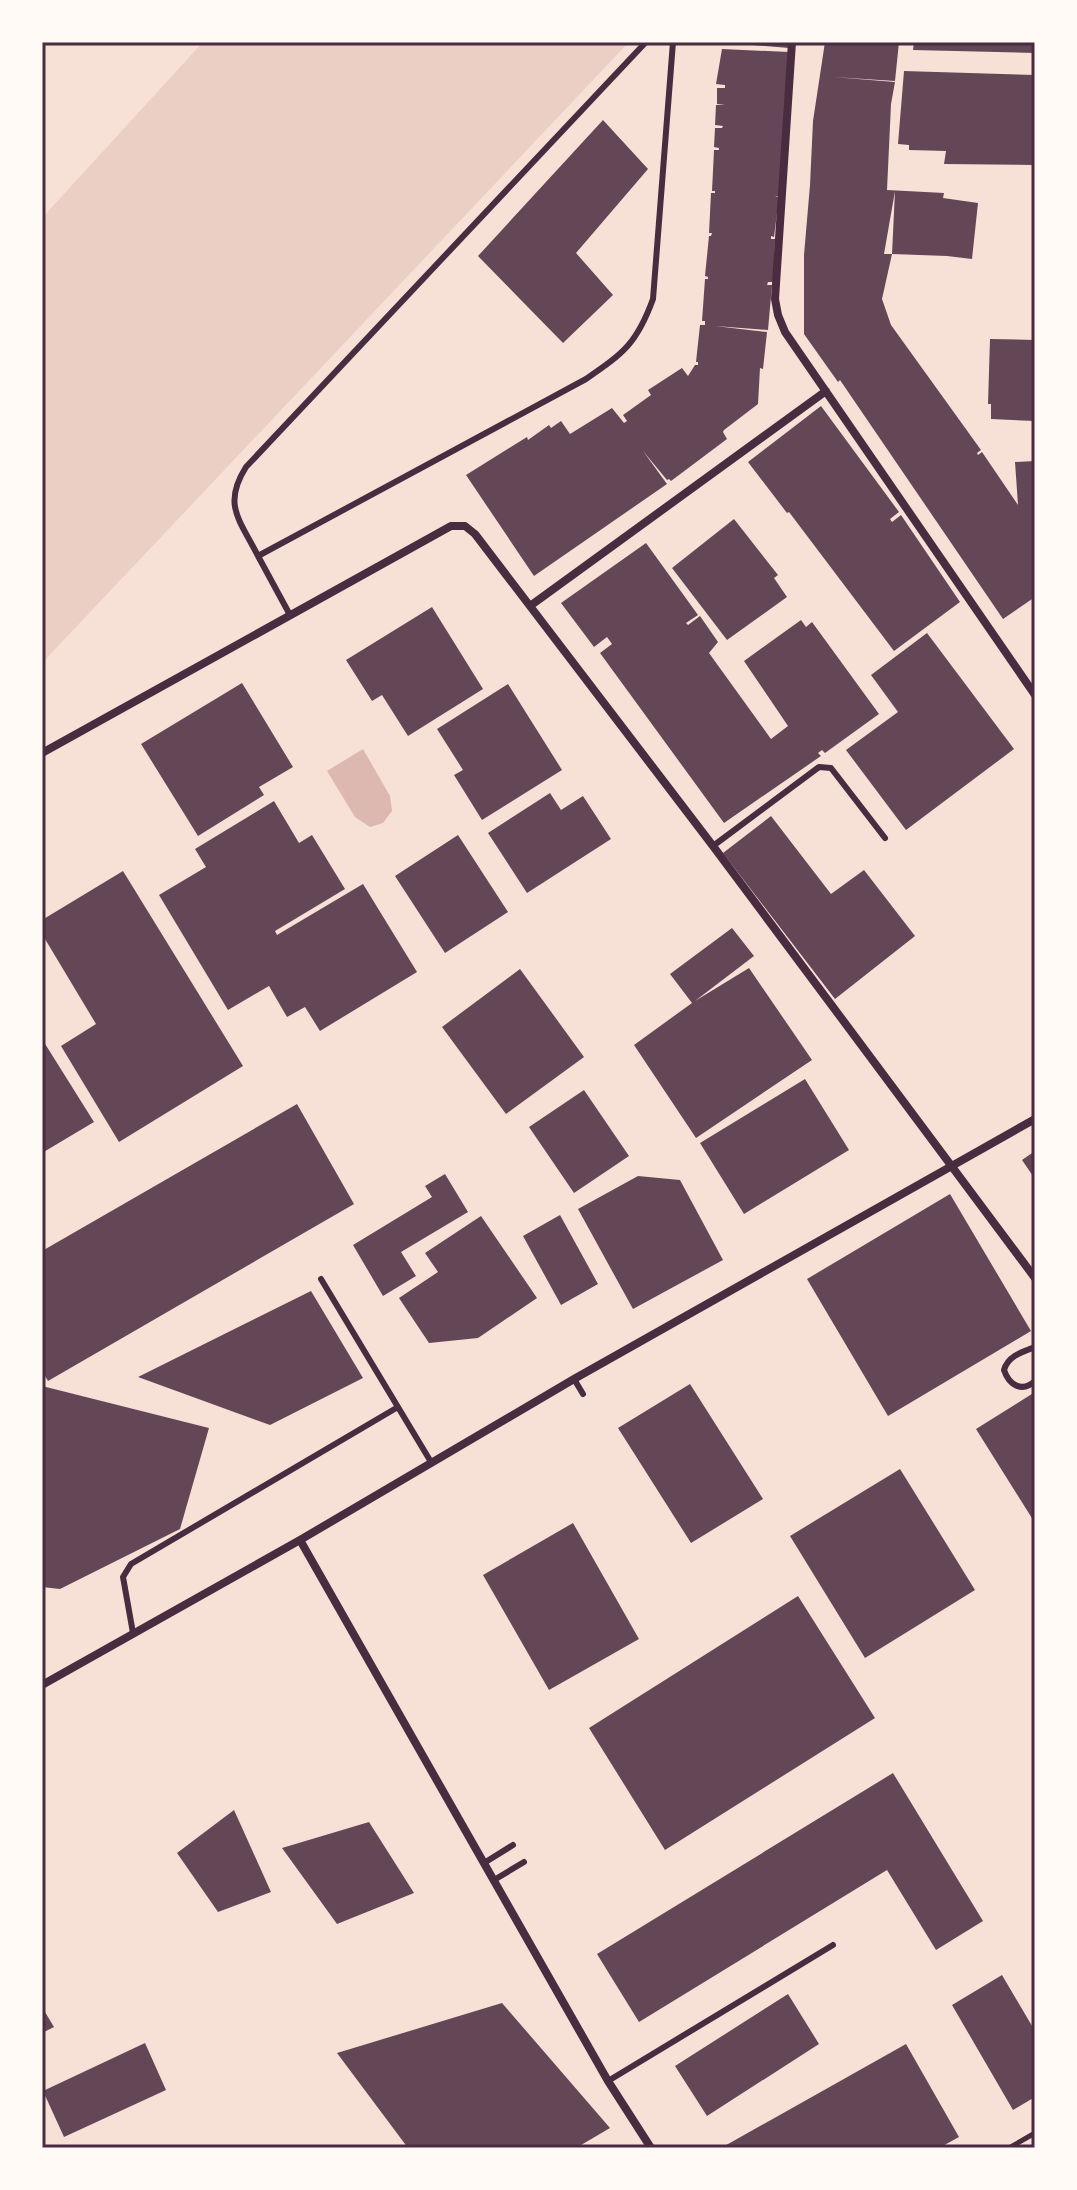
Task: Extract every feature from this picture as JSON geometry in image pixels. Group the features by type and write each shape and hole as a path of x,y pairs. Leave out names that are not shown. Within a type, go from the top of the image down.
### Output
{"street":[{"path":"792,42 775,299 778,315 785,332 1035,695"},
{"path":"530,606 826,391"},
{"path":"42,753 451,526 465,526 475,534 713,846 1035,1278"},
{"path":"42,1685 300,1540 574,1379 1035,1119"},
{"path":"300,1540 608,2081 651,2148"}],"lane":[{"path":"290,615 233,506 239,478 646,42"},
{"path":"258,556 586,379 629,347 644,324 653,299 673,42"},
{"path":"713,846 819,767 831,768 885,838"},
{"path":"321,1279 431,1462"},
{"path":"1035,1347 1015,1356 1004,1370 1010,1382 1019,1387 1030,1386 1035,1381"},
{"path":"574,1379 583,1394"},
{"path":"133,1633 123,1577 131,1564 398,1407"},
{"path":"484,1863 513,1845"},
{"path":"494,1880 524,1862"},
{"path":"608,2081 833,1945"}],"path":[{"path":"1009,2148 1035,2133"}],"shaded area":[{"path":"203,42 629,42 42,663 42,218"},
{"path":"363,749 390,796 392,811 383,823 370,827 355,817 327,771"}],"building":[{"path":"740,42 792,42 789,48"},
{"path":"825,42 899,42 895,81 833,77 895,82 887,190 944,193 943,198 978,203 972,259 892,254 882,299 891,325 981,450 978,455 982,452 1018,505 1015,462 1035,461 1035,597 1003,619 840,380 838,382 804,334 804,255 813,121","holes":["895,191 892,254 884,254"]},
{"path":"914,42 1035,42 1035,53 913,50"},
{"path":"722,49 789,52 779,196 775,197 779,197 774,237 771,236 775,239 774,282 767,285 772,285 768,330 715,326 767,332 763,369 760,368 758,404 724,430 727,439 671,481 643,451 667,484 534,576 466,475 527,437 528,440 549,425 551,428 561,421 570,434 612,408 624,423 627,421 623,415 651,395 648,390 682,368 688,376 698,365 700,325 705,325 702,321 705,279 708,277 705,276 709,236 712,233 709,233 711,193 715,193 712,191 714,150 719,150 714,147 715,128 723,126 715,125 716,105 725,105 717,104 717,88 725,88 725,85 716,84"},
{"path":"904,71 1035,75 1035,165 944,164 946,151 909,150 909,145 898,144"},
{"path":"603,120 648,169 576,253 613,295 563,343 478,256"},
{"path":"990,339 1035,340 1035,421 991,419 991,404 988,404"},
{"path":"821,406 899,512 890,519 892,522 901,515 960,602 894,651 748,462"},
{"path":"734,519 778,575 774,578 787,597 727,640 672,568"},
{"path":"646,543 698,615 686,623 688,625 700,616 718,642 709,653 771,739 788,726 744,661 801,620 806,627 812,622 879,714 825,753 822,750 818,753 821,756 724,823 600,653 612,644 607,637 594,647 561,603"},
{"path":"432,607 483,689 408,736 382,695 372,701 346,660"},
{"path":"927,633 1014,749 906,830 846,750 898,712 871,675"},
{"path":"242,683 293,767 259,787 264,795 198,836 141,744"},
{"path":"508,684 562,770 482,820 454,775 463,770 437,729"},
{"path":"550,793 561,810 583,796 611,839 527,893 488,833"},
{"path":"274,801 299,843 312,835 345,889 275,931 277,935 363,884 417,972 320,1031 305,1007 287,1017 269,986 228,1010 159,895 206,867 195,849"},
{"path":"771,816 831,894 864,870 915,936 835,999 723,853"},
{"path":"458,835 508,912 445,953 395,876"},
{"path":"123,871 243,1066 119,1142 61,1046 96,1024 42,934 42,920"},
{"path":"732,928 754,956 695,1001 749,968 812,1060 696,1138 634,1045 692,1003 670,974"},
{"path":"520,969 584,1057 506,1114 442,1027"},
{"path":"42,1039 94,1122 42,1153"},
{"path":"805,1079 849,1150 744,1214 700,1143"},
{"path":"584,1090 629,1156 574,1193 529,1127"},
{"path":"297,1104 354,1204 48,1381 42,1371 42,1251"},
{"path":"1035,1151 1035,1179 1022,1160"},
{"path":"445,1174 468,1212 401,1252 416,1276 383,1296 353,1245 432,1197 425,1186"},
{"path":"638,1176 680,1180 723,1260 633,1309 578,1209"},
{"path":"950,1194 1031,1331 888,1416 807,1279"},
{"path":"560,1215 598,1284 561,1305 523,1236"},
{"path":"481,1216 537,1298 478,1338 429,1343 399,1298 438,1272 425,1253"},
{"path":"311,1291 363,1378 270,1425 138,1377"},
{"path":"690,1384 763,1499 691,1543 618,1428"},
{"path":"42,1386 209,1428 180,1529 60,1589 42,1587"},
{"path":"1035,1392 1035,1523 976,1429"},
{"path":"900,1469 975,1590 865,1658 790,1536"},
{"path":"573,1523 639,1639 549,1690 483,1575"},
{"path":"798,1596 875,1718 665,1850 589,1728"},
{"path":"893,1773 983,1921 936,1950 887,1870 639,2022 597,1954"},
{"path":"234,1810 271,1892 218,1912 177,1853"},
{"path":"369,1822 414,1893 337,1924 282,1848"},
{"path":"1002,1975 1035,2031 1035,2097 1013,2110 952,2005"},
{"path":"788,1994 819,2044 707,2116 675,2066"},
{"path":"502,2003 610,2128 576,2148 408,2148 337,2053"},
{"path":"42,2007 54,2027 42,2033"},
{"path":"145,2043 166,2090 64,2137 43,2091"},
{"path":"906,2044 959,2137 939,2148 721,2148"}]}
